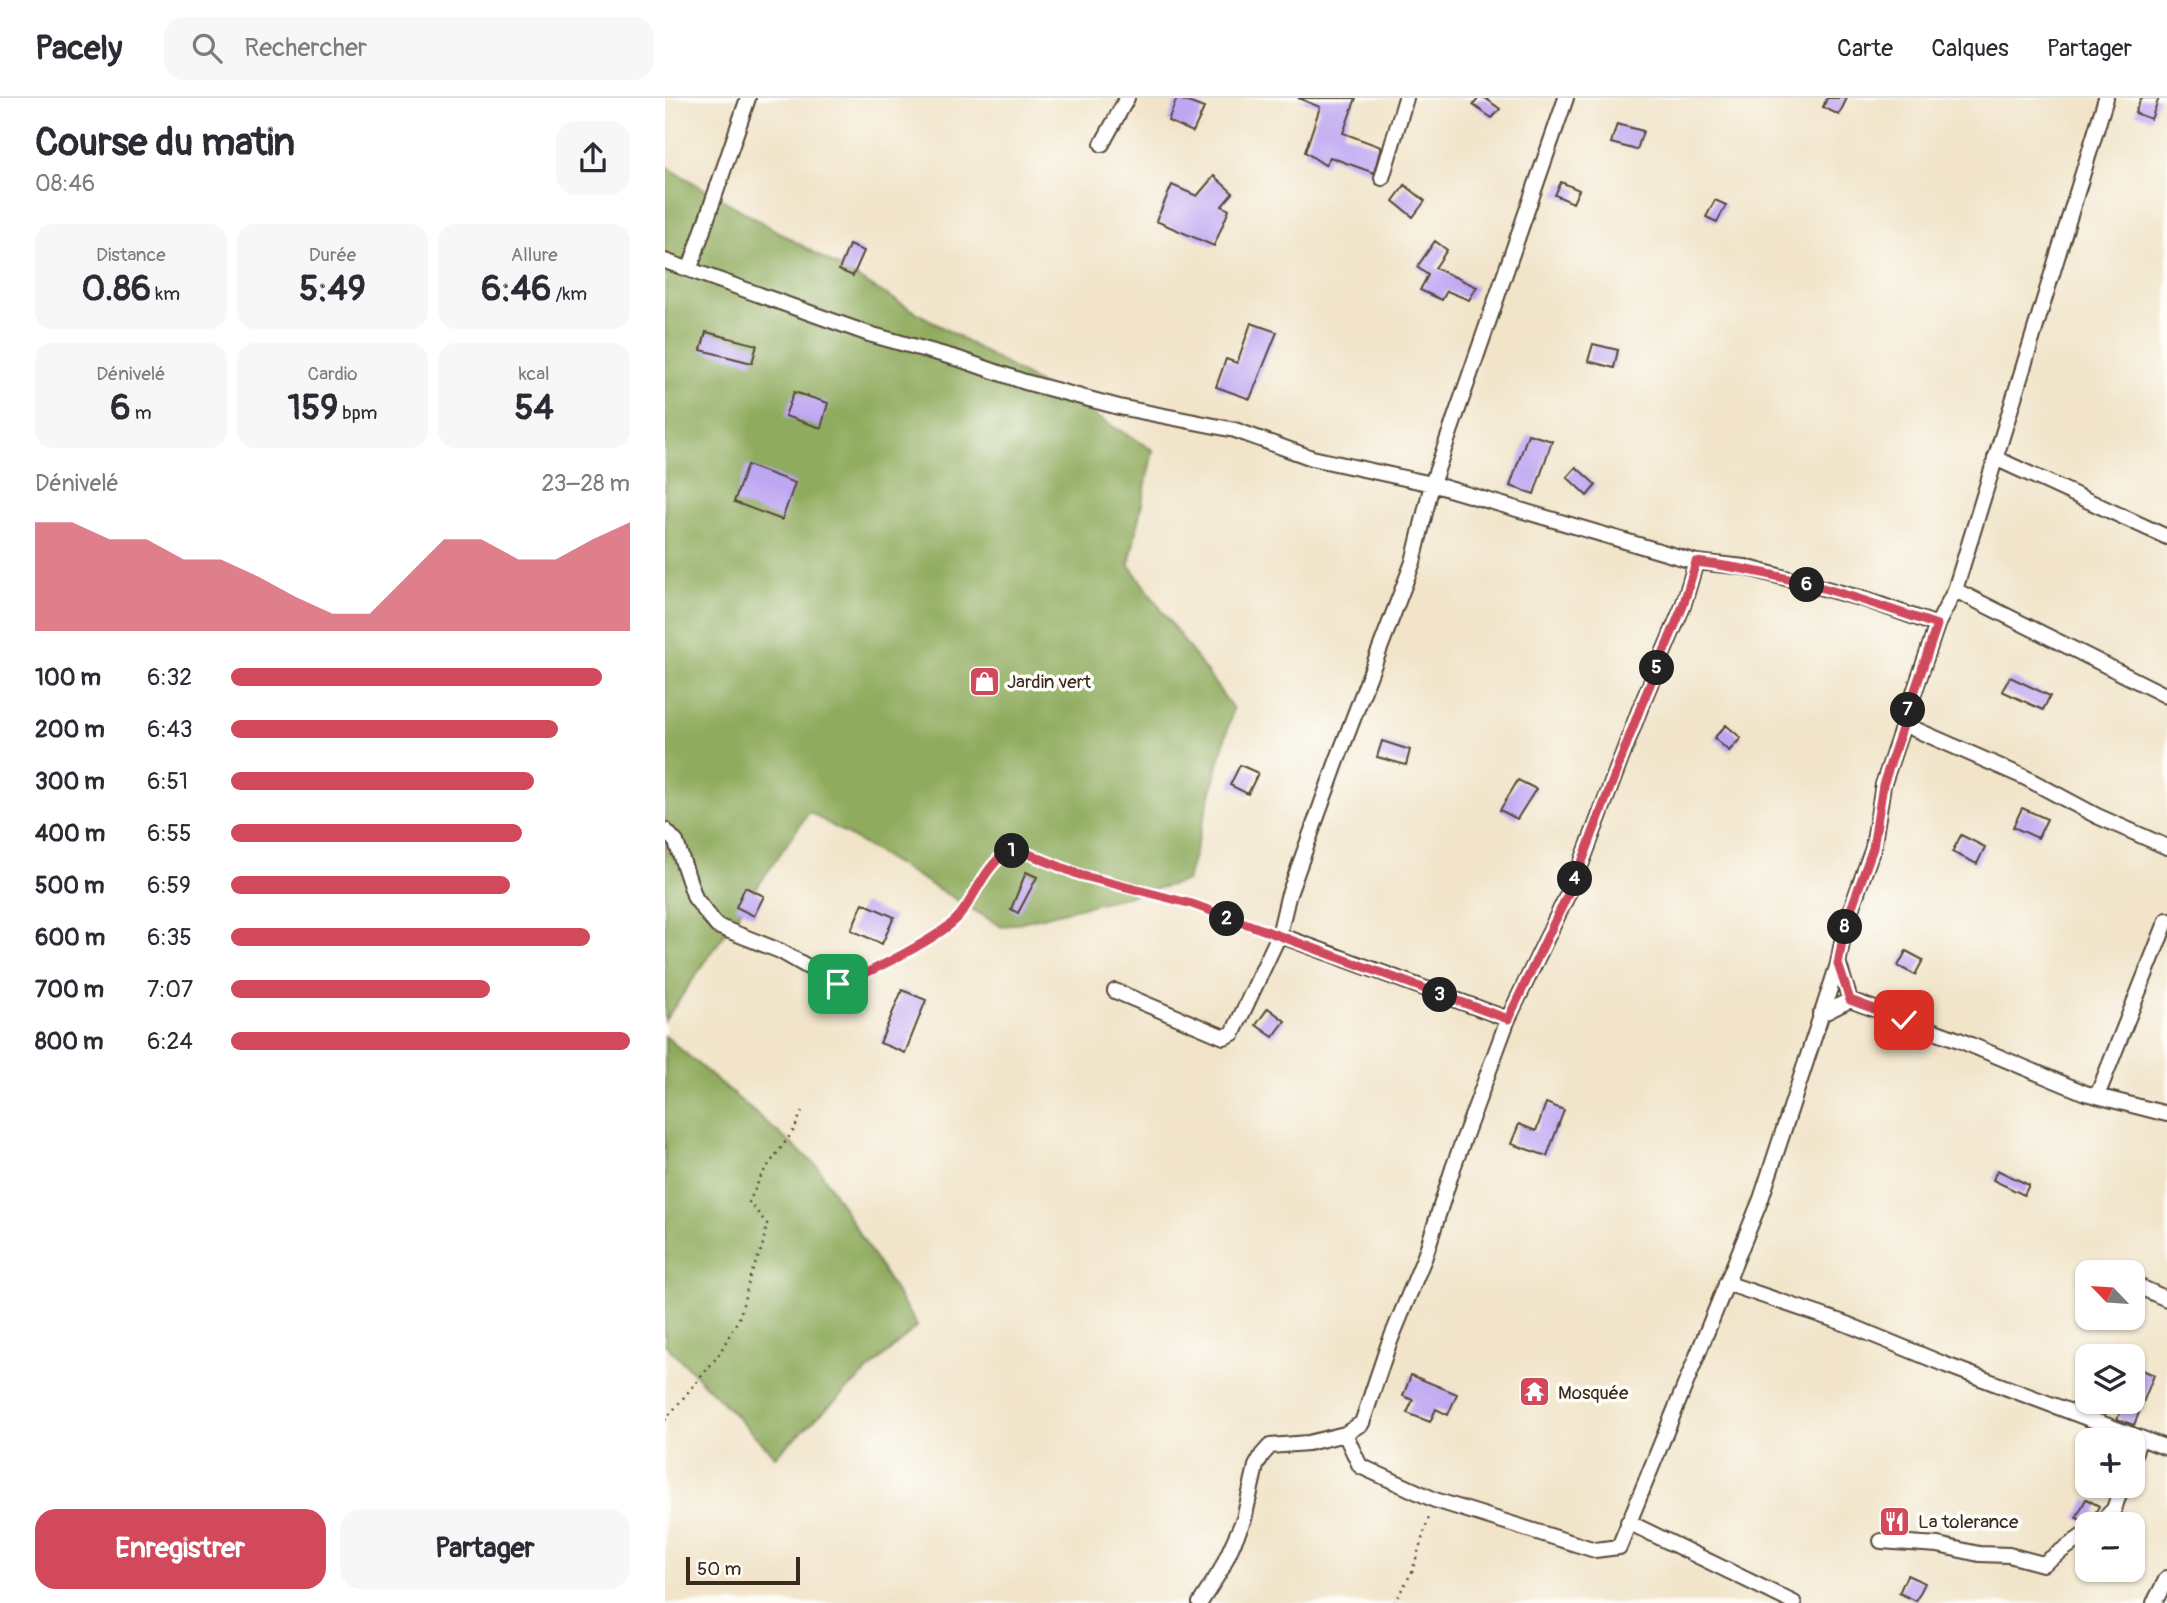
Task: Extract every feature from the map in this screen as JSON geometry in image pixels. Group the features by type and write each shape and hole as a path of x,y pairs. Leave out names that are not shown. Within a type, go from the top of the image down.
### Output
{"street":[{"path":"690,268 748,98"},
{"path":"1102,144 1126,98"},
{"path":"1382,177 1406,98"},
{"path":"1115,991 1224,1037 1230,1037 1279,935 1288,897 1413,562 1432,484 1566,98"},
{"path":"1345,1434 1360,1466 1435,1500 1595,1550 1619,1547 1761,1199 1838,964 1845,926 1873,848 1883,785 1937,625 1955,590 2106,98"},
{"path":"665,261 869,334 959,359 1025,383 1119,408 1183,417 1235,430 1313,458 1432,484 1696,562 1745,567 1867,600 1937,625"},
{"path":"1995,458 2167,537"},
{"path":"1201,1603 1221,1570 1244,1519 1256,1466 1262,1455 1271,1446 1345,1434 1362,1423 1388,1346 1421,1268 1453,1168 1508,1019 1577,875 1641,706 1683,606 1696,562"},
{"path":"1955,590 2167,696"},
{"path":"1903,724 2024,777 2097,816 2167,848"},
{"path":"665,830 676,842 695,898 717,926 780,951 838,984 858,978"},
{"path":"2097,1096 2167,920"},
{"path":"1279,935 1508,1019"},
{"path":"1838,964 1850,1000"},
{"path":"1820,1015 1850,1000 1959,1040 2097,1096 2167,1114"},
{"path":"1725,1283 1843,1323 2113,1428"},
{"path":"2145,1289 2167,1299"},
{"path":"2145,1440 2167,1448"},
{"path":"1628,1522 1794,1603"},
{"path":"1881,1541 1938,1545 1979,1554 2009,1555 2043,1564 2075,1541"},
{"path":"2154,1603 2167,1578"}],"path":[{"path":"858,978 959,917 994,861 1008,851 1024,852 1080,875 1192,904 1279,935"},
{"path":"665,1420 717,1356 740,1316 767,1224 749,1202 762,1174 795,1130 802,1111"},
{"path":"1394,1603 1412,1572 1435,1500"}],"green space":[{"path":"665,166 1153,450 1129,565 1233,709 1187,881 1002,927 809,812 665,1020"},
{"path":"665,1036 817,1166 917,1326 775,1456 665,1344"}],"building":[{"path":"1177,98 1204,108 1193,132 1168,121"},
{"path":"1298,98 1356,98 1343,133 1381,147 1374,173 1330,157 1325,165 1305,152 1320,107"},
{"path":"1479,98 1485,98 1500,109 1492,118 1473,105"},
{"path":"1827,98 1847,98 1839,115 1823,107"},
{"path":"2141,98 2159,98 2151,119 2135,113"},
{"path":"1617,124 1643,131 1637,150 1611,143"},
{"path":"1214,176 1233,193 1222,206 1229,210 1214,246 1156,221 1172,185 1197,196"},
{"path":"1561,182 1579,190 1573,203 1555,195"},
{"path":"1405,185 1425,201 1413,217 1393,201"},
{"path":"1715,200 1726,205 1717,222 1706,217"},
{"path":"1435,241 1447,250 1435,268 1477,287 1469,300 1447,291 1442,300 1420,290 1428,275 1417,267"},
{"path":"849,245 864,251 853,276 839,270"},
{"path":"1251,323 1277,332 1250,399 1216,387 1226,359 1237,363"},
{"path":"706,332 757,345 752,363 701,350"},
{"path":"1593,344 1618,350 1614,368 1588,361"},
{"path":"794,392 828,403 821,428 785,416"},
{"path":"1528,434 1552,441 1534,494 1510,486"},
{"path":"747,465 795,483 782,520 734,502"},
{"path":"1576,467 1596,485 1587,496 1567,477"},
{"path":"2010,677 2050,696 2043,710 2002,691"},
{"path":"1726,725 1741,738 1729,751 1714,738"},
{"path":"1382,741 1410,750 1406,765 1377,757"},
{"path":"1240,765 1258,773 1248,794 1230,785"},
{"path":"1518,780 1536,789 1517,819 1500,810"},
{"path":"2022,808 2047,819 2038,838 2013,827"},
{"path":"1961,835 1985,847 1977,864 1952,852"},
{"path":"1026,872 1037,877 1018,913 1011,909"},
{"path":"745,887 764,896 754,916 736,907"},
{"path":"863,903 894,917 882,944 851,930"},
{"path":"1906,951 1923,960 1915,975 1898,966"},
{"path":"902,990 926,1000 905,1053 880,1043"},
{"path":"1268,1008 1285,1021 1273,1037 1256,1025"},
{"path":"1546,1103 1564,1110 1547,1156 1511,1144 1519,1124 1536,1131"},
{"path":"1997,1170 2029,1185 2024,1195 1993,1180"},
{"path":"2145,1371 2154,1375 2145,1398"},
{"path":"1411,1375 1457,1394 1448,1415 1436,1409 1430,1422 1407,1413 1413,1400 1403,1396"},
{"path":"2120,1414 2138,1414 2134,1425 2117,1419"},
{"path":"2086,1499 2099,1506 2096,1512 2079,1512"},
{"path":"1907,1575 1925,1583 1916,1601 1899,1593"}],"place":[{"name":"Jardin vert","path":"984,681"},
{"name":"Mosquée","path":"1535,1392"},
{"name":"La tolerance","path":"1895,1521"}],"route":[{"path":"838,984 858,978 959,917 994,861 1008,851 1024,852 1080,875 1192,904 1508,1019 1577,875 1641,706 1683,606 1696,562 1745,567 1867,600 1937,625 1883,785 1873,848 1845,926 1838,964 1850,1000 1904,1020"}]}
